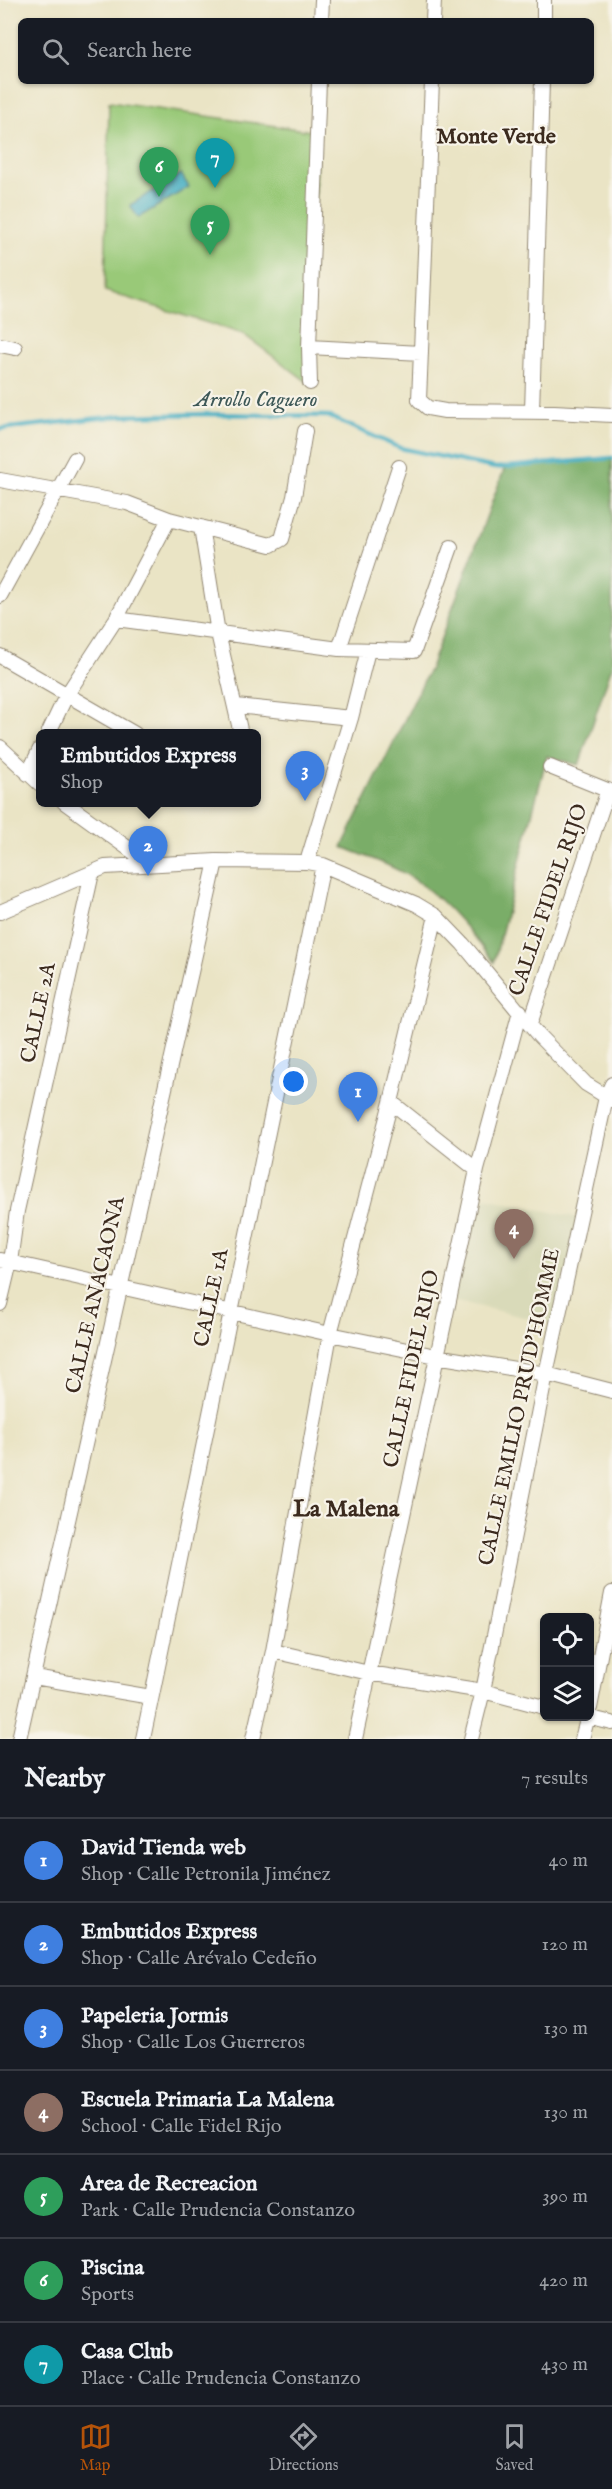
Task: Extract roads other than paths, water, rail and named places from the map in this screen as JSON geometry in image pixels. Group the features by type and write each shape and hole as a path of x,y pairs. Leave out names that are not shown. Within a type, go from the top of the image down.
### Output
{"street":[{"path":"321,18 322,0"},
{"path":"433,18 434,0"},
{"path":"544,0 544,18"},
{"path":"310,383 309,347 319,84"},
{"path":"432,84 419,400 428,408 445,411 532,411 612,416"},
{"path":"532,411 542,84"},
{"path":"0,345 15,348"},
{"path":"309,347 421,353"},
{"path":"0,480 127,503 169,519 271,546 282,539 294,497 305,431"},
{"path":"0,596 75,459"},
{"path":"339,649 399,467"},
{"path":"50,729 66,696 116,619 169,519"},
{"path":"201,527 218,633 240,729"},
{"path":"116,619 339,649 414,651 451,547"},
{"path":"307,862 351,718 368,650"},
{"path":"0,656 126,729"},
{"path":"236,706 351,718"},
{"path":"0,747 36,781"},
{"path":"28,774 36,757"},
{"path":"550,767 610,791"},
{"name":"CALLE FIDEL RIJO","path":"530,1024 610,791"},
{"path":"71,807 150,864"},
{"path":"0,912 105,867 216,861 307,862 323,865 416,904 436,916 530,1024 586,1084 610,1094"},
{"name":"CALLE ANACAONA","path":"19,1739 216,861"},
{"name":"CALLE 1A","path":"143,1739 323,865"},
{"name":"CALLE 2A","path":"0,1304 5,1261 92,873"},
{"path":"253,1739 273,1651 330,1334 391,1102 436,916"},
{"name":"CALLE FIDEL RIJO","path":"355,1739 477,1170 520,1011"},
{"name":"CALLE EMILIO PRUD'HOMME","path":"471,1739 483,1691 546,1374 610,1094"},
{"path":"391,1102 477,1170"},
{"path":"5,1261 330,1334 436,1356 546,1374 612,1391"},
{"path":"594,1681 612,1593"},
{"path":"273,1651 369,1673 483,1691 540,1706"},
{"path":"34,1677 151,1697"},
{"path":"594,1717 612,1723"},
{"path":"582,1739 586,1721"}],"water":[{"path":"181,174 189,187 138,218 130,205"}],"waterway":[{"name":"Arrollo Caguero","path":"0,429 119,416 207,414 328,416 400,448 495,468 612,458"}],"place":[{"name":"Casa Club","path":"215,188"},
{"name":"Piscina","path":"159,197"},
{"name":"Area de Recreacion","path":"210,255"},
{"name":"Papeleria Jormis","path":"305,801"},
{"name":"Embutidos Express","path":"148,876"},
{"name":"David Tienda web","path":"358,1122"},
{"name":"Escuela Primaria La Malena","path":"514,1259"}],"district":[{"name":"Monte Verde","path":"496,137"},
{"name":"La Malena","path":"346,1509"}]}
